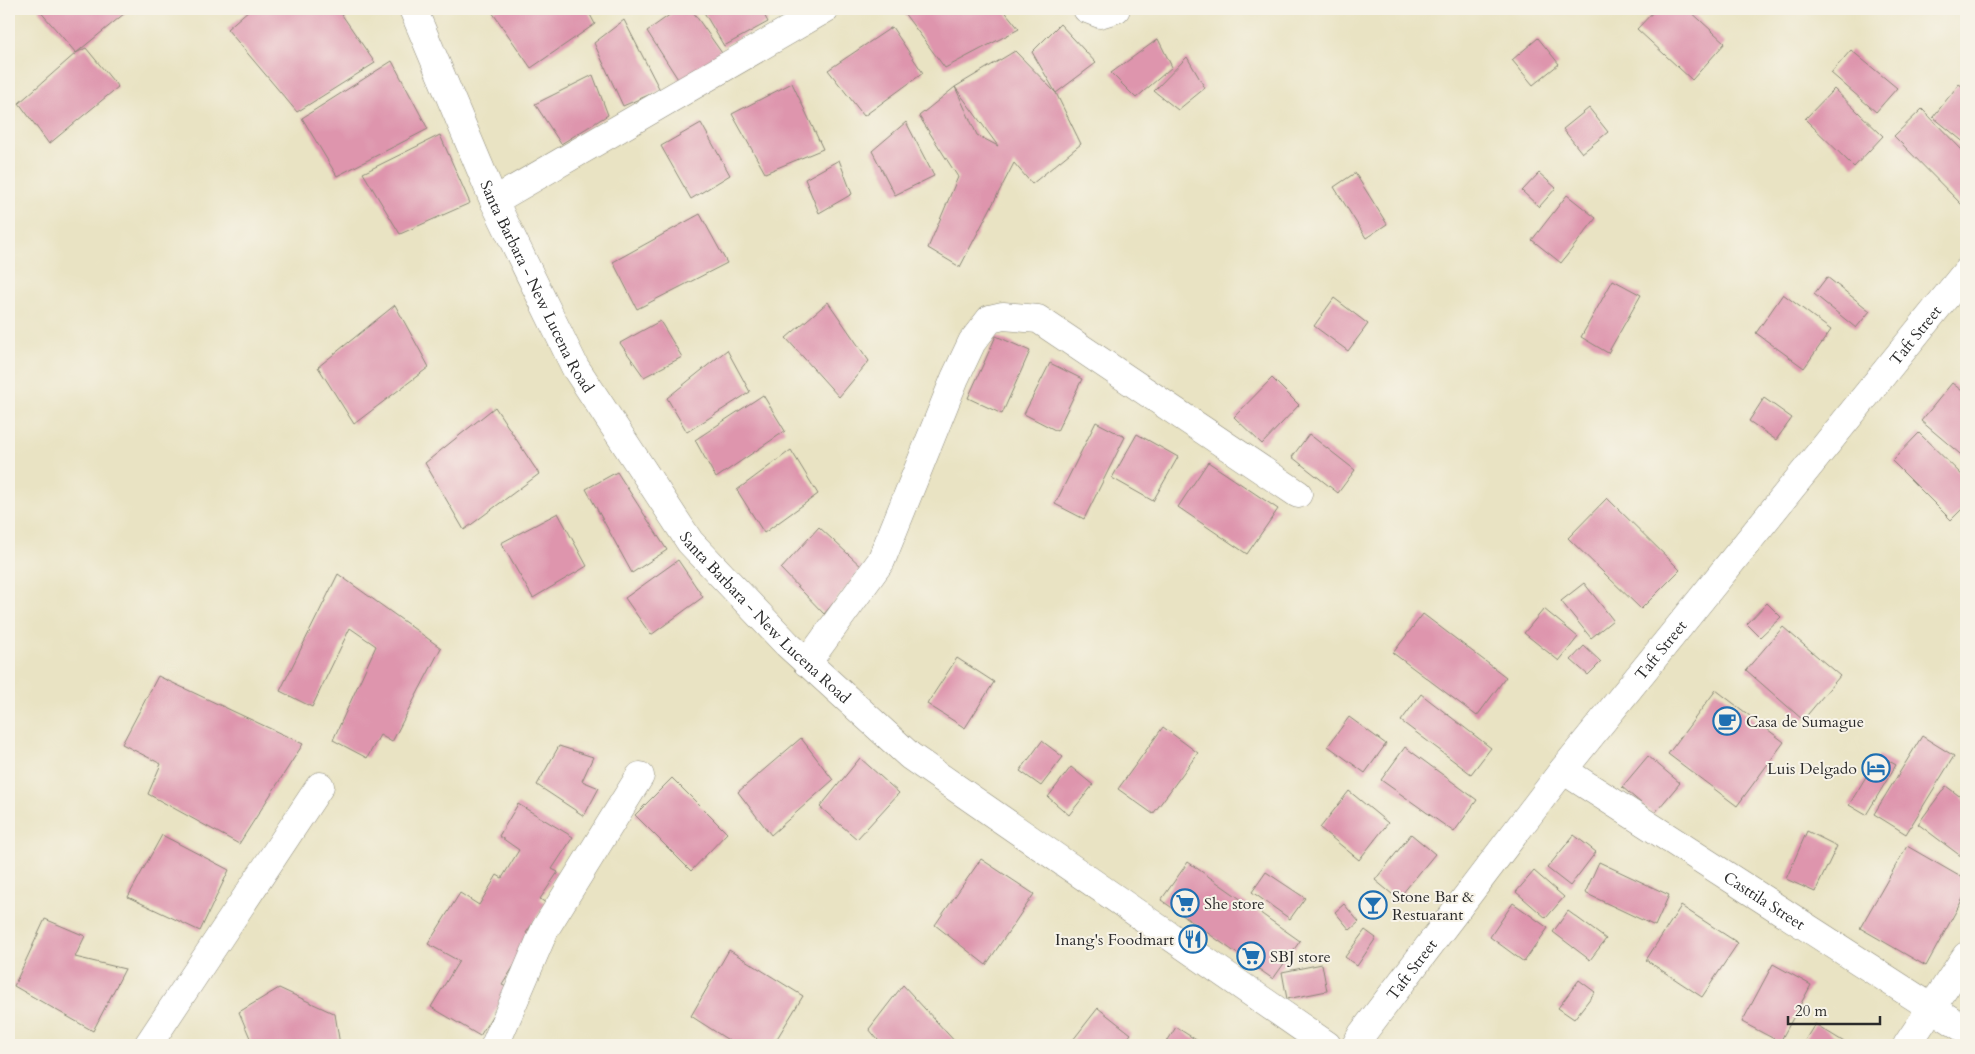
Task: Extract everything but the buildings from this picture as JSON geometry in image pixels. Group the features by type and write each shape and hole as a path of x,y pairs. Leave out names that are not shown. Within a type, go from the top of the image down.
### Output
{"main road":[{"name":"Santa Barbara - New Lucena Road","path":"413,9 494,200 576,368 690,542 807,663 910,756 1327,1045"},
{"path":"494,200 825,9"},
{"path":"1087,9 1100,14 1116,9"},
{"name":"Taft Street","path":"1353,1042 1563,770 1966,272"},
{"path":"807,663 881,560 955,378 972,342 990,319 1003,316 1038,320 1298,494"},
{"name":"Casttila Street","path":"1563,770 1930,1009 1966,1030"},
{"path":"496,1045 546,928 640,776"},
{"path":"148,1045 320,786"},
{"path":"1907,1045 1966,956"}],"place":[{"name":"Casa de Sumague","path":"1727,721"},
{"name":"Luis Delgado","path":"1876,768"},
{"name":"She store","path":"1185,903"},
{"name":"Stone Bar & Restuarant","path":"1373,905"},
{"name":"Inang's Foodmart","path":"1193,939"},
{"name":"SBJ store","path":"1251,956"}]}
